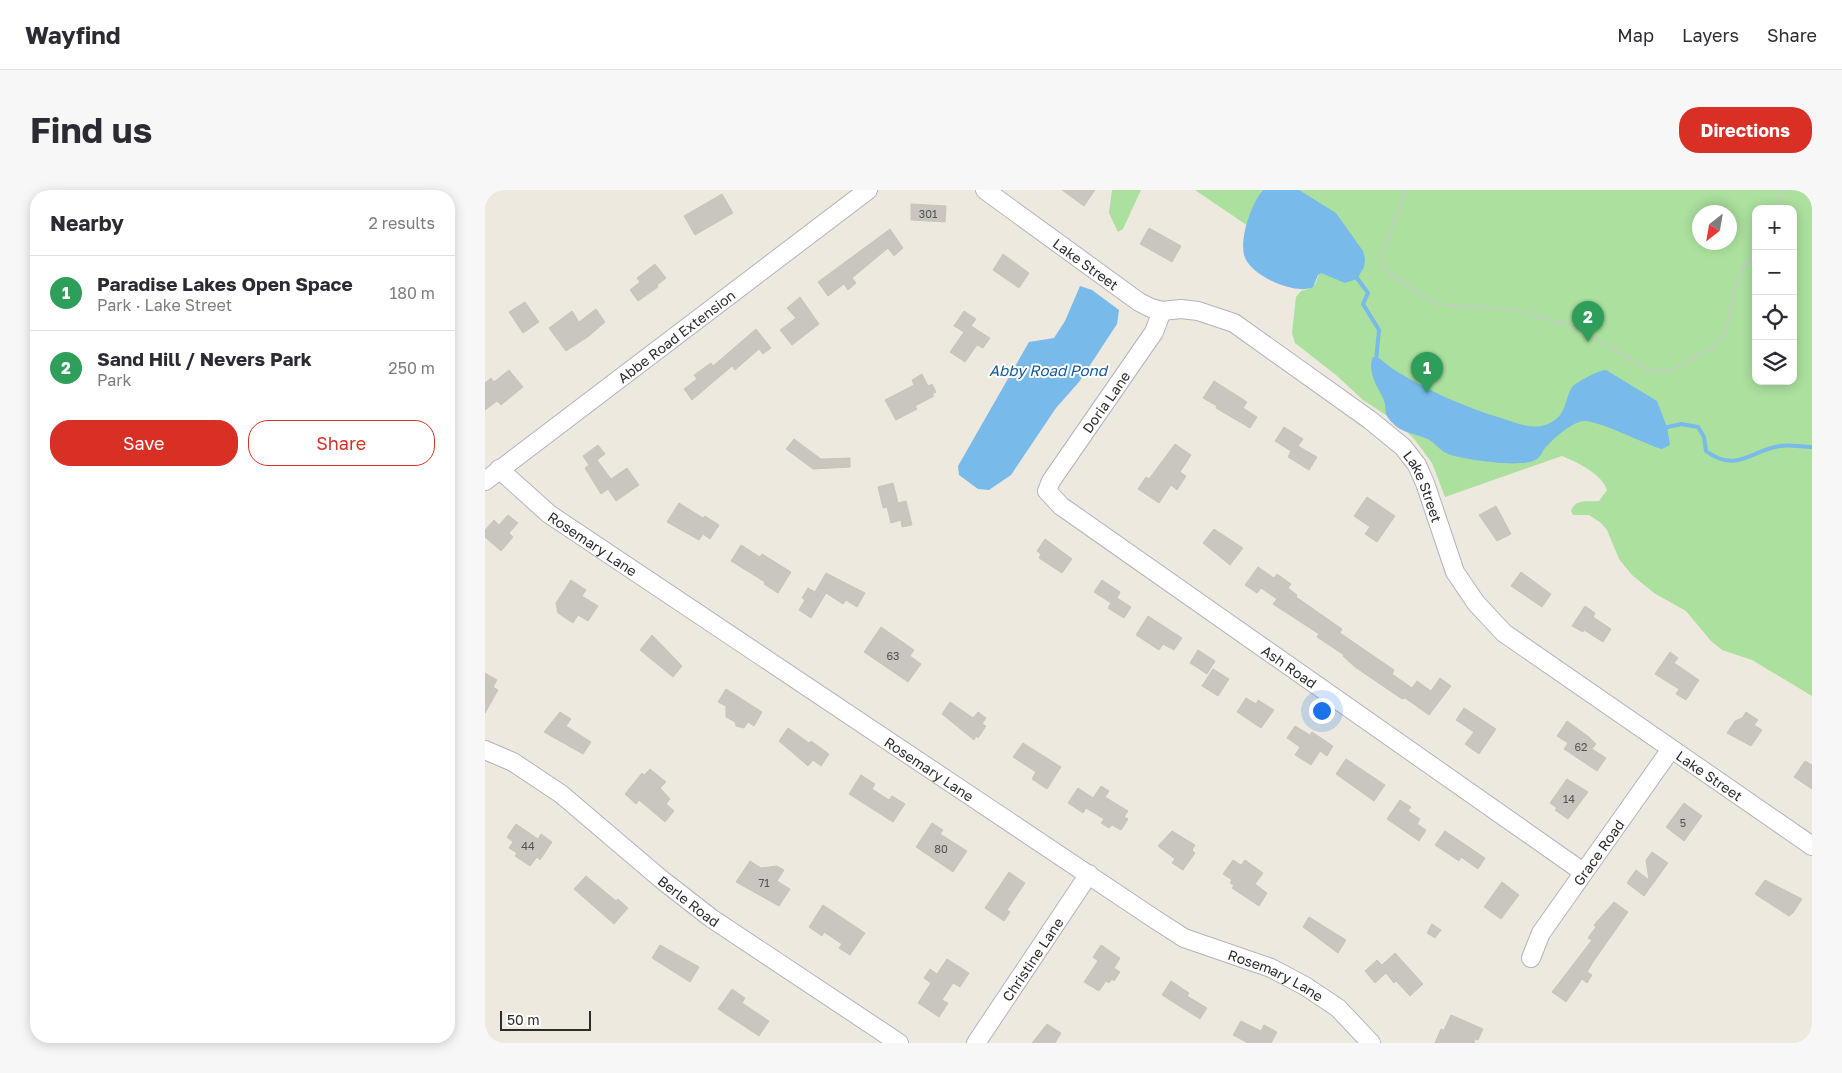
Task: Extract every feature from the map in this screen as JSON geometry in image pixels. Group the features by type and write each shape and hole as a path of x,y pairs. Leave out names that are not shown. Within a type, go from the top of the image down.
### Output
{"street":[{"name":"Abbe Road Extension","path":"485,481 868,190"},
{"name":"Lake Street","path":"985,190 1139,302 1163,311 1181,309 1198,311 1234,323 1370,420 1403,447 1417,465 1425,483 1455,572 1476,603 1503,633 1812,846"},
{"name":"Doria Lane","path":"1047,491 1051,481 1154,332 1163,311"},
{"name":"Rosemary Lane","path":"499,469 549,514 1184,938 1271,968 1305,986 1339,1008 1371,1043"},
{"name":"Ash Road","path":"1047,491 1061,506 1583,872"},
{"name":"Grace Road","path":"1531,958 1541,933 1671,749"},
{"name":"Berle Road","path":"485,750 513,762 561,794 661,879 711,918 899,1043"},
{"name":"Christine Lane","path":"976,1043 1089,874"}],"path":[{"path":"1406,190 1382,256 1382,268 1435,304 1516,310 1575,327 1651,371 1672,370 1714,346 1726,330 1736,282 1753,250"},
{"path":"1777,205 1784,190"}],"green space":[{"path":"1112,190 1141,190 1123,229 1118,232 1109,213"},
{"path":"1195,190 1812,190 1812,696 1752,660 1722,650 1711,641 1686,611 1654,593 1632,575 1619,559 1607,530 1601,523 1589,515 1573,515 1571,511 1579,502 1599,501 1607,490 1595,474 1582,465 1562,456 1445,497 1432,463 1415,440 1398,423 1363,400 1336,375 1295,343 1292,333 1296,297 1301,291 1315,284 1319,274"}],"water":[{"path":"1263,190 1299,190 1336,213 1363,251 1364,267 1357,279 1345,283 1321,273 1318,275 1313,287 1295,289 1274,282 1254,270 1244,255 1245,230 1254,204"},
{"name":"Abby Road Pond","path":"1080,286 1092,290 1119,310 1117,324 1079,382 1056,408 1011,475 989,490 978,489 959,475 958,466 1029,342 1054,338 1065,321"},
{"path":"1373,357 1377,357 1408,378 1447,398 1487,414 1534,427 1553,422 1562,413 1573,386 1589,376 1606,370 1657,401 1667,427 1670,445 1662,449 1600,424 1584,421 1564,430 1554,438 1539,457 1530,462 1494,462 1452,455 1443,451 1428,439 1405,432 1393,424 1386,414 1384,400 1372,372 1371,362"}],"building":[{"path":"1062,190 1095,190 1084,206"},
{"path":"722,194 733,213 695,235 684,216"},
{"path":"911,204 946,206 945,222 911,220"},
{"path":"1149,228 1181,246 1172,262 1140,244"},
{"path":"890,229 903,248 894,256 888,248 852,278 856,283 848,290 844,284 828,296 818,282"},
{"path":"1003,254 1029,273 1019,288 993,270"},
{"path":"655,264 666,278 657,285 658,287 638,301 630,290 640,282 637,278"},
{"path":"800,297 819,324 792,345 780,330 796,318 787,308"},
{"path":"525,302 539,322 523,333 509,312"},
{"path":"596,309 605,322 589,336 566,351 549,328 572,311 579,322"},
{"path":"964,311 976,319 971,326 990,338 983,348 977,345 965,362 950,352 964,332 954,326"},
{"path":"756,329 771,348 763,354 759,349 735,370 732,366 692,400 684,389 697,379 694,375 711,363 713,366"},
{"path":"509,370 523,387 501,405 497,401 485,410 485,383 491,378 494,382"},
{"path":"922,374 928,386 932,384 936,392 932,394 934,396 915,406 917,409 896,420 885,400 914,385 912,380"},
{"path":"1214,381 1247,402 1243,408 1257,417 1250,428 1203,398"},
{"path":"1284,427 1303,439 1298,446 1317,457 1309,470 1288,457 1291,451 1275,441"},
{"path":"794,439 821,459 850,458 850,467 813,469 786,449"},
{"path":"1175,444 1191,455 1180,472 1186,476 1177,490 1171,485 1159,503 1138,489 1146,477 1149,479"},
{"path":"598,445 605,454 597,460 611,479 627,468 639,485 616,501 608,489 601,494 585,468 589,465 583,456"},
{"path":"893,483 898,503 906,501 912,525 902,527 901,520 891,523 887,507 883,508 878,487"},
{"path":"1367,497 1395,516 1377,542 1365,534 1370,527 1354,516"},
{"path":"679,503 703,518 705,516 719,525 710,539 703,534 699,540 667,522"},
{"path":"1496,506 1511,534 1497,541 1479,515"},
{"path":"508,515 518,523 509,533 513,537 501,551 485,537 485,530 494,520 499,525"},
{"path":"1214,529 1243,548 1230,565 1203,543"},
{"path":"1045,539 1072,559 1062,573 1039,558 1041,554 1037,551"},
{"path":"741,545 760,557 762,554 791,572 778,593 764,584 765,582 731,561"},
{"path":"1258,567 1274,578 1277,574 1291,584 1288,588 1297,595 1296,597 1342,629 1340,633 1394,670 1392,674 1412,688 1417,681 1431,691 1440,678 1451,686 1429,715 1405,698 1402,699 1355,667 1344,655 1317,637 1319,634 1273,604 1277,599 1261,588 1257,593 1245,585"},
{"path":"1521,572 1551,594 1542,607 1511,586"},
{"path":"826,573 865,593 857,607 846,600 843,604 826,593 811,618 799,610 805,600 802,598 808,588 815,592"},
{"path":"571,580 586,590 582,596 598,606 588,621 578,615 573,623 558,613 556,603"},
{"path":"1102,580 1120,592 1117,598 1131,607 1124,618 1108,608 1111,603 1094,592"},
{"path":"1585,606 1595,613 1593,617 1611,629 1603,642 1584,630 1583,632 1572,626"},
{"path":"1148,616 1182,638 1174,650 1163,644 1159,650 1136,635"},
{"path":"881,627 914,650 910,656 921,664 908,682 864,652"},
{"path":"652,635 682,666 673,677 640,650"},
{"path":"1198,650 1215,661 1207,674 1190,663"},
{"path":"1670,652 1678,658 1674,663 1699,680 1686,700 1676,694 1679,689 1655,674"},
{"path":"1213,669 1229,679 1218,696 1202,686"},
{"path":"485,673 497,680 493,687 498,690 485,713"},
{"path":"726,689 762,712 754,726 748,722 744,728 736,726 735,722 726,717 726,706 718,702"},
{"path":"1246,698 1256,704 1258,700 1274,710 1261,728 1237,712"},
{"path":"950,702 973,718 978,712 986,718 982,724 986,726 978,738 976,736 974,740 942,714"},
{"path":"1464,708 1496,729 1479,754 1465,744 1474,732 1456,720"},
{"path":"560,712 571,719 566,726 591,742 583,754 544,732"},
{"path":"1746,712 1758,720 1754,725 1762,730 1751,746 1727,733 1735,721 1742,718"},
{"path":"1567,721 1589,737 1596,744 1592,749 1606,758 1597,771 1564,749 1568,743 1557,736"},
{"path":"1295,726 1310,735 1312,732 1333,746 1327,756 1320,751 1311,765 1295,755 1300,747 1287,738"},
{"path":"788,728 829,754 821,766 813,760 808,766 779,741"},
{"path":"1023,743 1061,767 1047,789 1032,779 1036,772 1013,757"},
{"path":"1346,759 1385,785 1374,801 1336,774"},
{"path":"1805,761 1812,765 1812,789 1794,777"},
{"path":"650,769 666,782 660,788 670,799 666,804 674,811 665,822 639,800 636,804 625,794 642,773 644,775"},
{"path":"861,775 875,784 872,789 889,800 892,796 905,804 893,822 849,794"},
{"path":"1567,779 1588,792 1568,819 1555,810 1557,808 1550,803"},
{"path":"1101,786 1109,791 1105,797 1128,811 1124,817 1128,819 1121,830 1112,825 1109,828 1101,823 1104,819 1086,808 1083,813 1068,803 1078,788 1093,798"},
{"path":"1400,800 1411,807 1408,811 1420,819 1417,824 1426,830 1419,841 1387,819"},
{"path":"1684,803 1702,816 1684,841 1666,827"},
{"path":"932,823 943,830 940,834 967,851 953,872 916,847"},
{"path":"516,824 538,839 541,834 552,842 540,860 537,857 530,866 515,856 517,853 509,848 513,842 507,837"},
{"path":"1172,831 1195,845 1192,850 1195,853 1183,870 1172,863 1175,859 1158,846"},
{"path":"1445,831 1485,858 1478,869 1461,857 1459,861 1435,845"},
{"path":"1652,852 1668,863 1644,896 1627,883 1636,870 1649,880 1646,860"},
{"path":"1233,860 1241,865 1245,860 1263,873 1255,884 1267,893 1259,906 1232,888 1234,885 1230,883 1232,880 1223,874"},
{"path":"750,861 761,868 777,866 784,870 777,881 790,889 779,906 736,882"},
{"path":"1009,872 1025,883 1007,910 1010,912 1004,921 985,908"},
{"path":"586,876 616,901 618,899 628,908 614,924 574,889"},
{"path":"1765,880 1802,899 1793,913 1789,916 1755,894"},
{"path":"1502,882 1519,895 1501,919 1484,907"},
{"path":"1614,902 1628,912 1587,972 1592,975 1587,983 1582,979 1566,1002 1552,992 1592,940 1588,938 1596,927 1594,925"},
{"path":"823,905 865,933 850,955 839,948 842,944 824,932 822,936 809,927"},
{"path":"1309,917 1346,940 1338,953 1303,927"},
{"path":"1432,924 1441,930 1435,938 1427,933"},
{"path":"660,945 699,967 690,982 652,958"},
{"path":"1101,945 1120,958 1114,968 1120,972 1114,981 1112,979 1109,983 1106,981 1099,991 1084,982 1098,961 1093,957"},
{"path":"1395,953 1423,984 1410,996 1396,981 1394,983 1386,973 1375,983 1365,971 1377,960 1382,965"},
{"path":"947,959 969,973 960,987 953,983 942,1000 948,1003 939,1017 918,1003 931,983 924,978 930,969 937,974"},
{"path":"1171,981 1189,993 1187,996 1207,1008 1200,1019 1162,995"},
{"path":"732,989 745,998 742,1003 769,1021 759,1036 718,1009"},
{"path":"1451,1015 1483,1029 1478,1040 1475,1039 1474,1043 1435,1043 1441,1029 1444,1030"},
{"path":"1241,1021 1261,1031 1264,1025 1277,1032 1271,1043 1248,1043 1233,1035"},
{"path":"1047,1024 1061,1033 1055,1043 1032,1043"}],"waterway":[{"path":"1354,274 1368,293 1363,304 1379,330 1376,361"},
{"path":"1664,428 1681,424 1698,427 1704,437 1706,451 1717,458 1727,460 1744,459 1770,448 1780,446 1812,447"}],"place":[{"name":"Sand Hill / Nevers Park","path":"1588,342"},
{"name":"Paradise Lakes Open Space","path":"1427,393"}]}
